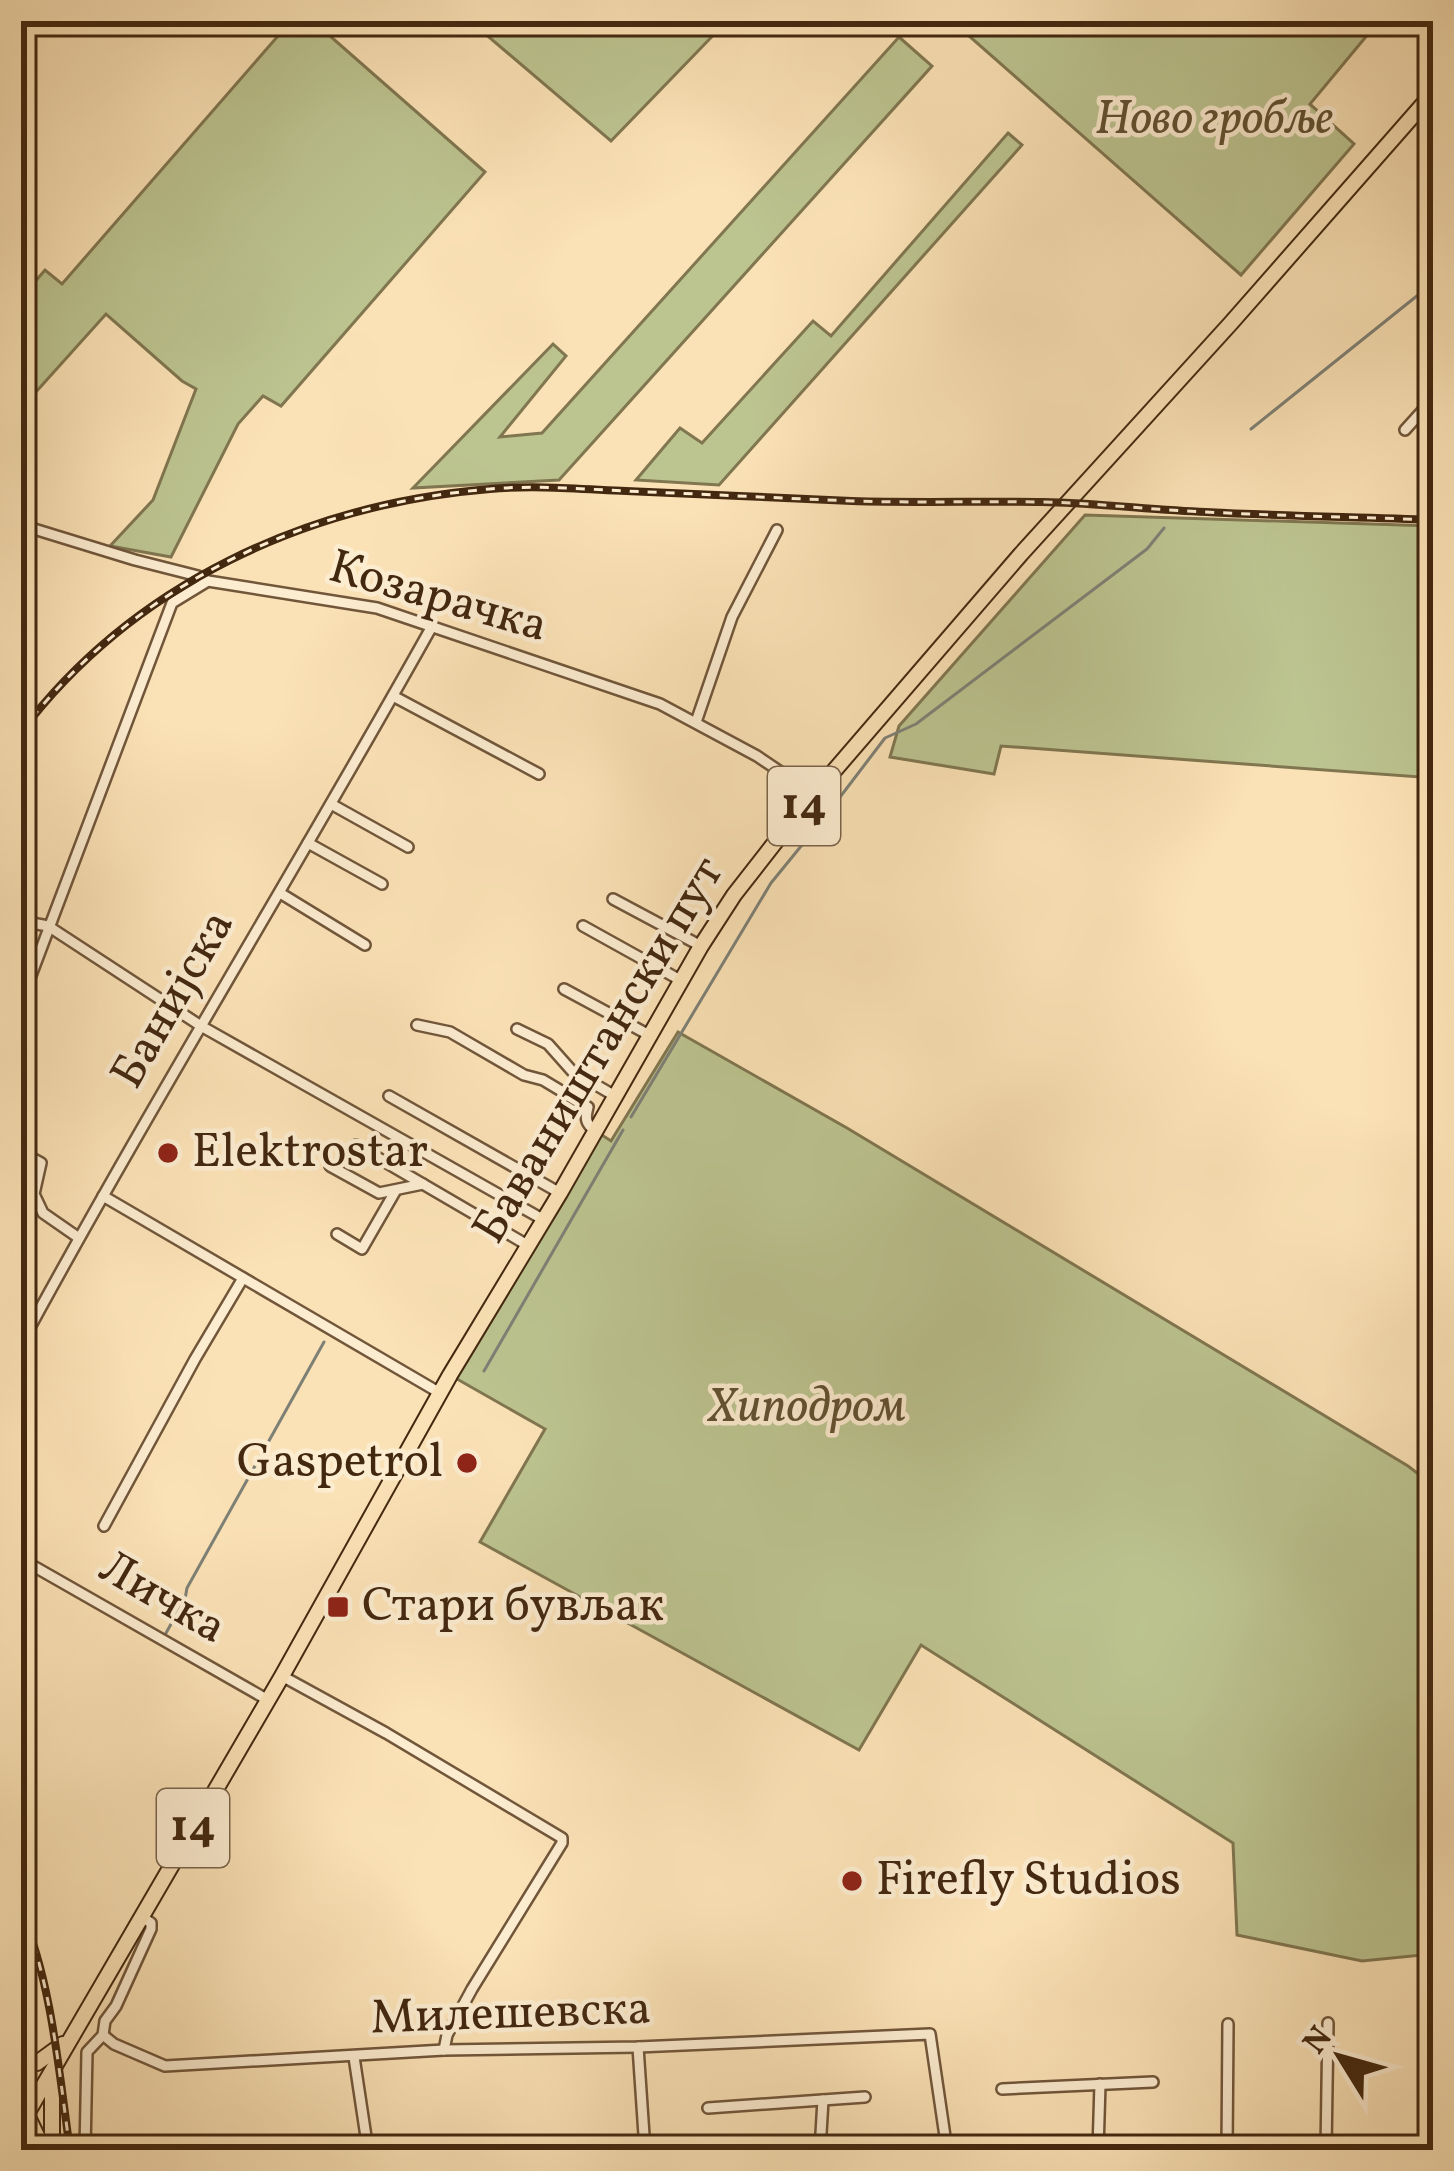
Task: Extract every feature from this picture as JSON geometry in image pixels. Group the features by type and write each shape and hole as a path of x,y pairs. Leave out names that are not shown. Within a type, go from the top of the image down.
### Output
{"main road":[{"name":"Баваништански пут","path":"68,2040 283,1676 440,1393 734,895 808,800 1021,554 1433,93"},
{"path":"21,2066 37,2062 68,2040"},
{"name":"14","path":"23,2114 68,2040"},
{"path":"48,2150 53,2068"},
{"path":"23,2114 48,2150"},
{"path":"21,2135 27,2150"}],"street":[{"path":"1405,430 1433,399"},
{"name":"Козарачка","path":"21,525 208,581 376,608 660,704 758,755 788,777 808,800"},
{"path":"696,722 732,617 777,530"},
{"path":"21,1002 172,603 208,581"},
{"name":"Банијска","path":"21,1344 431,628"},
{"path":"393,696 538,774"},
{"path":"331,804 408,847"},
{"path":"308,843 382,884"},
{"path":"280,893 365,945"},
{"path":"613,899 701,946"},
{"path":"21,922 49,926 201,1026 544,1220"},
{"path":"583,926 682,981"},
{"path":"564,988 651,1036"},
{"path":"417,1025 450,1032 524,1075 543,1080 588,1107 585,1118 596,1131"},
{"path":"517,1029 548,1044 572,1071 616,1096"},
{"path":"388,1096 560,1193"},
{"path":"356,1145 529,1246"},
{"path":"21,1152 40,1163 34,1194 43,1213 79,1238"},
{"path":"331,1166 379,1193 423,1184"},
{"path":"337,1234 362,1249 396,1190"},
{"path":"103,1196 440,1393"},
{"path":"104,1526 243,1278"},
{"name":"Личка","path":"21,1559 268,1700"},
{"path":"283,1676 562,1838 472,1989 444,2050"},
{"path":"85,2150 86,2064 151,1929 151,1923 141,1916"},
{"path":"1424,2150 1431,2014"},
{"path":"1227,2150 1228,2024"},
{"path":"1326,2150 1328,2024"},
{"name":"Милешевска","path":"103,2035 165,2066 444,2050 638,2048 930,2034 947,2150"},
{"path":"638,2048 645,2150"},
{"path":"354,2057 368,2150"},
{"path":"1002,2089 1153,2081"},
{"path":"1098,2150 1100,2084"},
{"path":"708,2108 865,2097"},
{"path":"820,2150 823,2100"}],"green space":[{"path":"291,21 313,21 485,172 281,406 263,396 238,424 171,557 110,546 153,500 196,389 106,314 35,393 21,382 21,298 45,270 62,284"},
{"path":"470,21 727,21 611,141"},
{"name":"Ново гробље","path":"952,21 1379,21 1310,104 1354,144 1241,275"},
{"path":"899,37 932,66 559,480 413,488 553,344 566,356 500,437 542,433"},
{"path":"1008,133 1022,145 719,485 636,480 680,428 702,443 813,321 831,336"},
{"path":"1085,515 1433,526 1433,778 1001,746 994,774 890,757 899,726"},
{"name":"Хиподром","path":"678,1032 847,1128 1433,1485 1433,1954 1362,1961 1237,1935 1233,1843 921,1645 859,1750 480,1542 545,1429 450,1375 596,1131 611,1141"}],"waterway":[{"path":"1251,429 1433,283"},
{"path":"834,805 885,738 916,724 1147,549 1164,528"},
{"path":"631,1117 771,883 824,818"},
{"path":"484,1371 623,1130"},
{"path":"166,1633 324,1342"}],"railway":[{"path":"21,732 66,680 170,594 291,533 355,512 422,498 541,487 1433,520"},
{"path":"21,1911 47,1998 70,2150"}],"place":[{"name":"Elektrostar","path":"168,1153"},
{"name":"Gaspetrol","path":"467,1463"},
{"name":"Стари бувљак","path":"338,1607"},
{"name":"Firefly Studios","path":"852,1881"}]}
